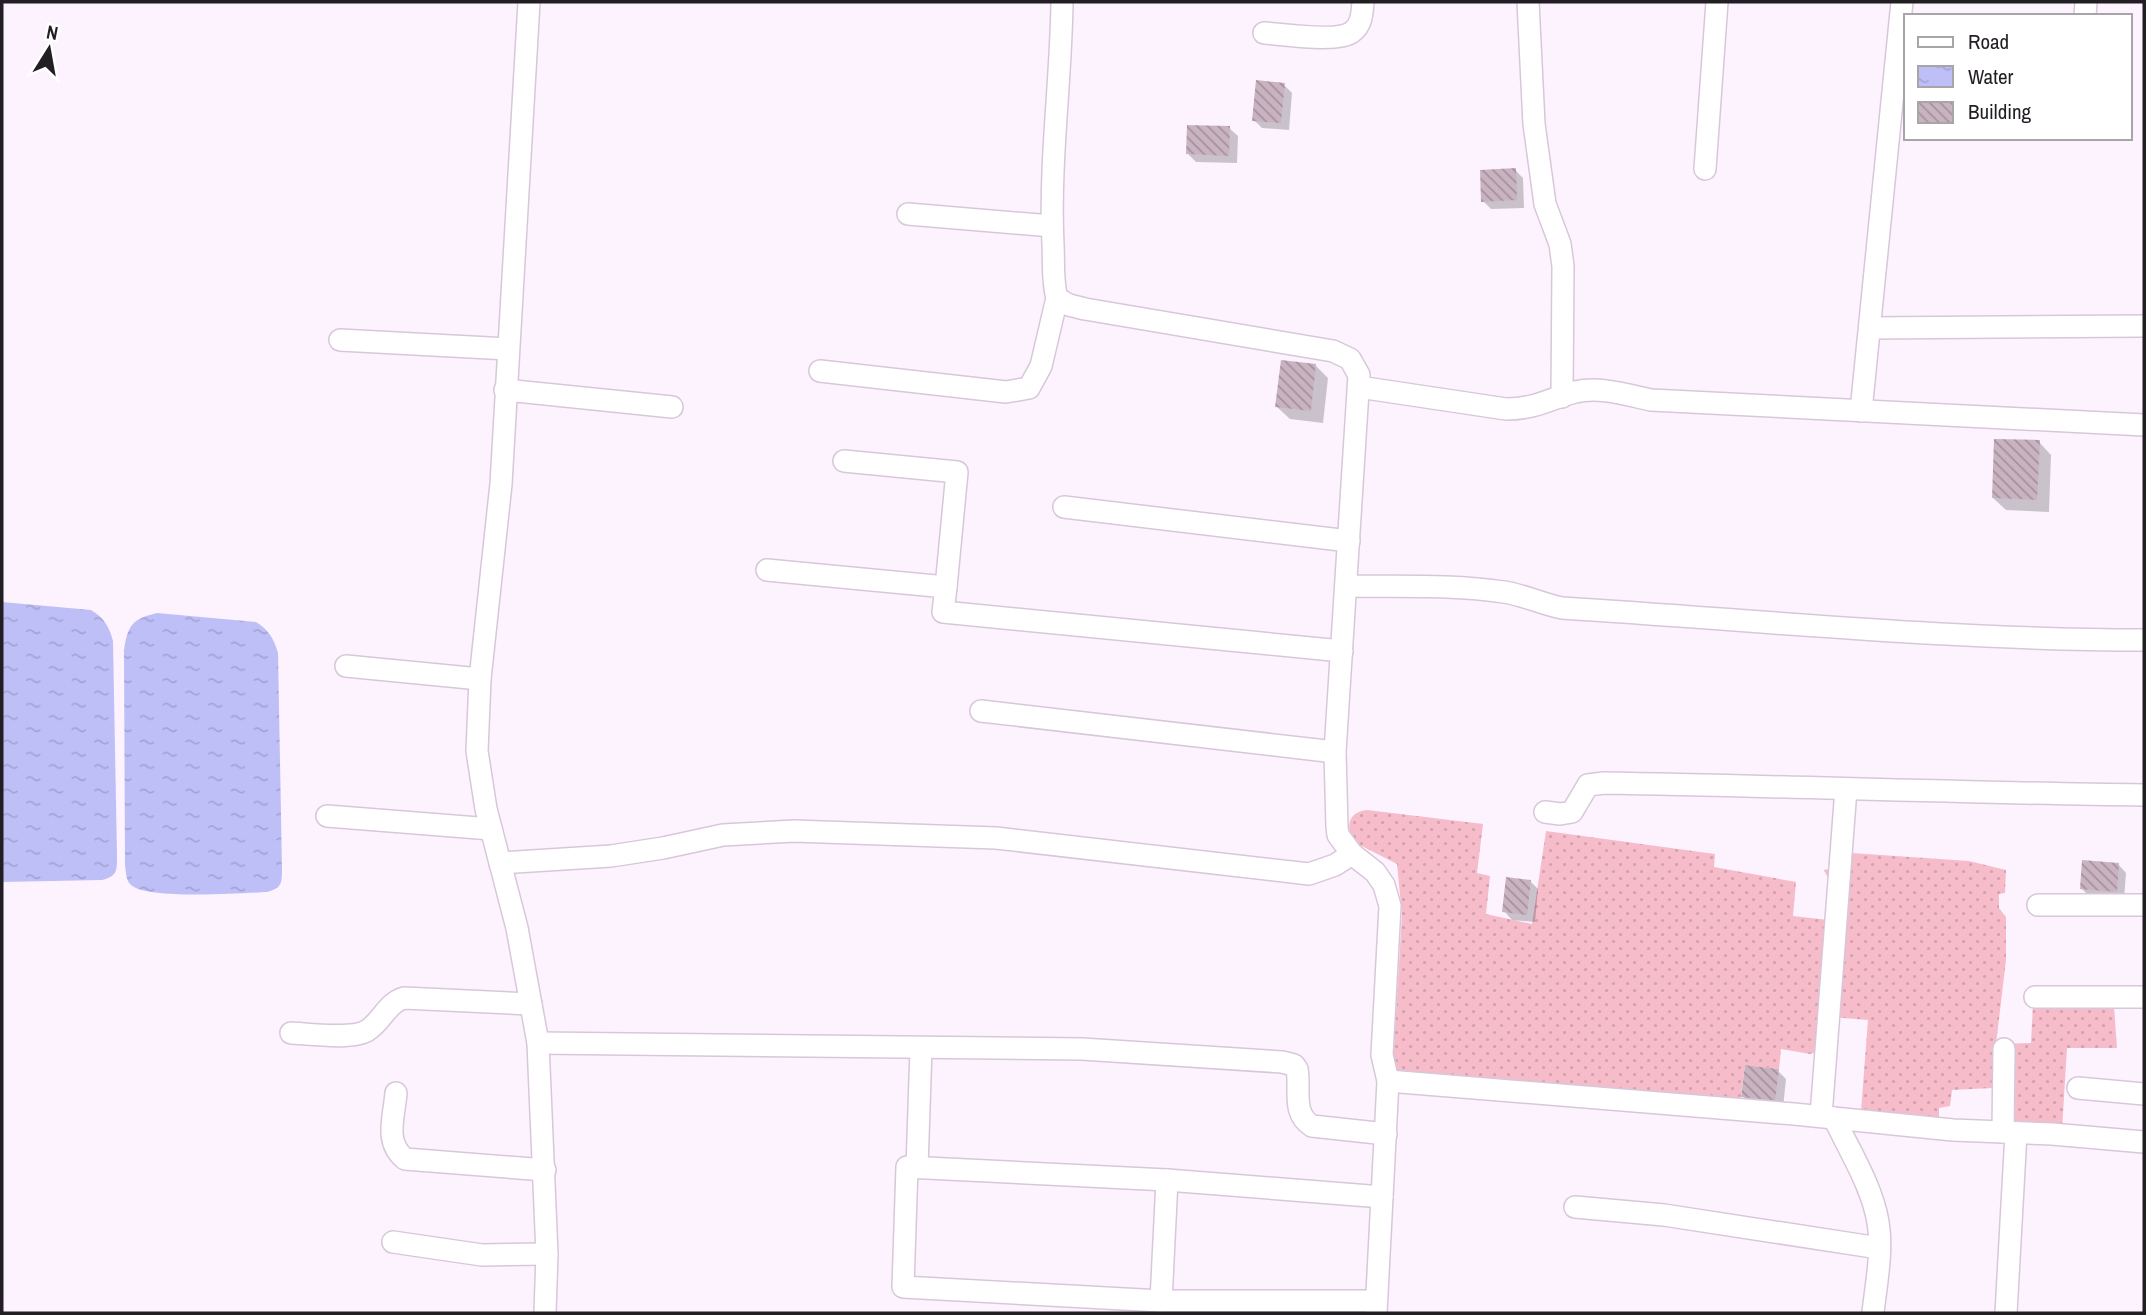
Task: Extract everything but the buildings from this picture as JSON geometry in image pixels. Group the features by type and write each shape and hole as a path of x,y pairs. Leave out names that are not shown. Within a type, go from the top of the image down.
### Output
{"street":[{"path":"529,2 501,484 480,679 477,751 491,829 517,928 538,1043 545,1170 545,1313"},
{"path":"820,371 1006,393 1029,388 1041,366 1057,298 1054,286 1052,226 1055,108 1062,2"},
{"path":"1264,33 1338,37 1351,34 1358,26 1363,2"},
{"path":"1528,2 1534,124 1545,204 1560,244 1563,266 1562,397"},
{"path":"1705,169 1717,2"},
{"path":"1861,411 1902,2"},
{"path":"908,214 1052,226"},
{"path":"1057,298 1069,305 1085,309 1333,351 1350,359 1359,375 1335,752 1338,835 1352,854 1376,872 1388,895 1390,918 1382,1055 1388,1081 1376,1307 1161,1301 903,1287 906,1167 1167,1181 1381,1197"},
{"path":"1870,328 2144,326"},
{"path":"340,340 508,349"},
{"path":"1359,387 1506,409 1526,409 1577,392 1600,390 1651,400 2144,425"},
{"path":"505,390 672,407"},
{"path":"844,461 957,472 943,612 1342,651"},
{"path":"1064,507 1349,541"},
{"path":"767,570 946,587"},
{"path":"1346,586 1477,589 1507,592 1543,604 1562,607 1788,625 2093,640 2144,640"},
{"path":"346,666 480,679"},
{"path":"981,711 1335,752"},
{"path":"1545,812 1572,812 1588,785 1605,783 1752,784 1846,789 2144,795"},
{"path":"1846,789 1828,1117 1871,1199 1878,1223 1879,1248 1873,1313"},
{"path":"327,816 491,829"},
{"path":"500,863 611,856 723,835 794,831 996,838 1309,874 1335,865 1352,854"},
{"path":"2038,905 2144,905"},
{"path":"2035,997 2144,997"},
{"path":"292,1033 353,1035 365,1032 394,1001 404,998 531,1004"},
{"path":"538,1043 1082,1049 1282,1062 1297,1069 1298,1109 1306,1122 1312,1126 1386,1135"},
{"path":"917,1167 921,1049"},
{"path":"2004,1049 2009,1132 2006,1313"},
{"path":"1388,1081 1828,1117 1953,1130 2144,1142"},
{"path":"2078,1088 2144,1094"},
{"path":"396,1093 391,1142 395,1151 405,1159 545,1170"},
{"path":"1161,1301 1167,1181"},
{"path":"1575,1207 1664,1215 1879,1248"},
{"path":"393,1242 482,1255 547,1254"}],"shaded area":[{"path":"1367,810 1483,824 1477,873 1490,876 1486,914 1532,924 1546,831 1715,854 1714,867 1796,882 1793,916 1828,920 1832,886 1824,870 1833,868 1837,852 1969,861 2006,870 2005,893 1999,894 1999,908 2006,917 2006,960 1996,1044 2031,1043 2033,1004 2114,1006 2117,1048 2067,1048 2062,1130 1993,1125 1993,1088 1952,1090 1950,1106 1939,1108 1939,1123 1861,1111 1868,1020 1831,1017 1830,1048 1810,1054 1781,1049 1779,1069 1745,1065 1740,1102 1396,1076 1393,1062 1402,915 1397,864 1352,841 1350,820 1356,813"}],"water":[{"path":"2,602 91,610 103,619 110,631 113,641 117,861 111,877 102,880 2,882"},
{"path":"157,613 256,622 268,632 275,643 278,653 282,874 276,889 237,893 155,893 140,890 128,881 125,865 124,650 133,624"}]}
